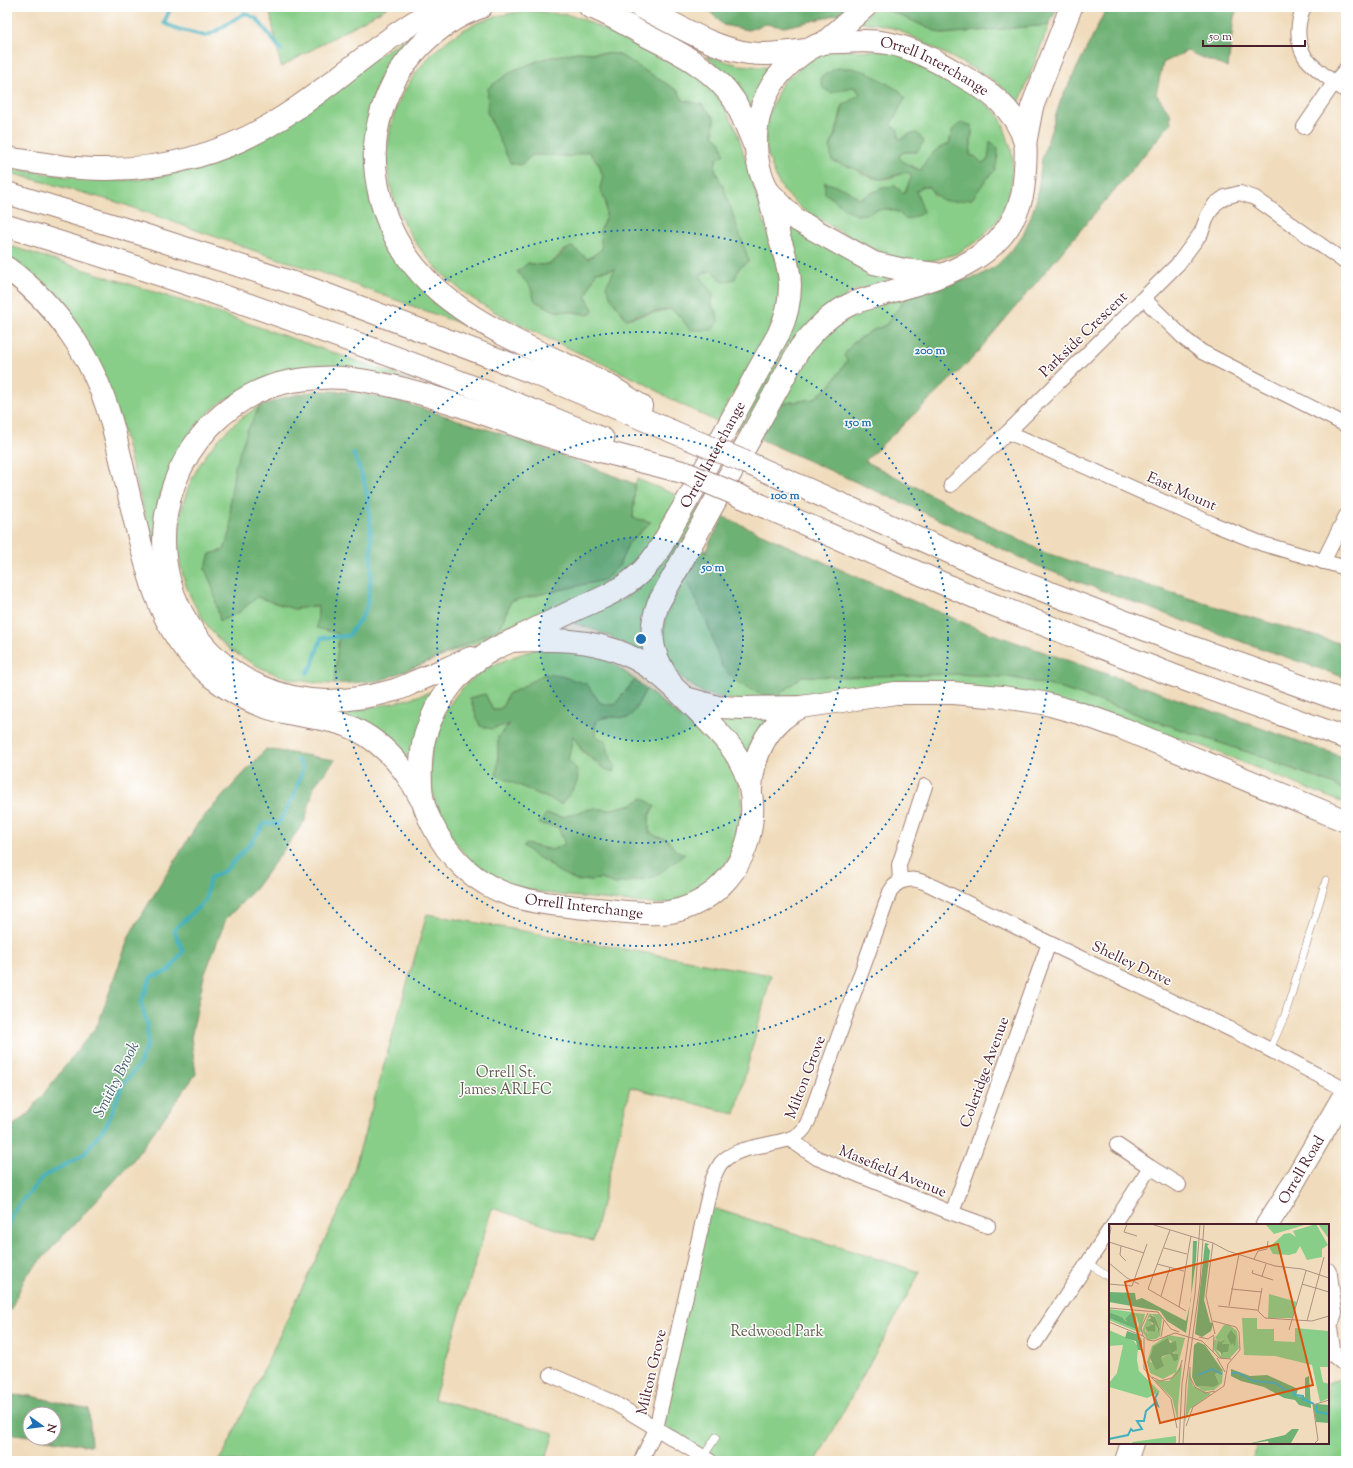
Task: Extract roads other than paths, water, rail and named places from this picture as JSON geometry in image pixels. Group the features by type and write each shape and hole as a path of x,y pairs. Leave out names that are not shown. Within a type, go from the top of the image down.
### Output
{"highway":[{"path":"7,158 81,169 126,169 149,167 174,162 224,148 251,135 284,116 388,39 438,7"},
{"path":"481,7 457,18 427,39 403,66 386,98 380,115 377,133 375,152 376,170 382,206 396,240 418,272 447,299 485,324 562,364 604,383 702,444"},
{"path":"590,7 669,47 700,65 710,73 724,87 735,102 757,149"},
{"path":"640,7 704,39 734,51 765,55 816,46 865,7"},
{"path":"1025,144 1032,107 1071,7"},
{"name":"Orrell Interchange","path":"503,645 550,639 577,641 599,645 627,655 655,672 679,692 730,745 744,769 751,790 752,818 747,846 738,865 724,883 704,900 693,905 672,912 649,914 534,901 514,897 499,891 471,874 450,853 437,834 423,804 421,759 423,742 437,705 453,682 471,665 503,645 557,618 608,596 628,584 654,558 682,511 779,333 787,312 790,287 789,273 767,190 759,166 757,149 758,120 765,96 776,78 816,46 879,42 905,48 935,60 983,88 1012,116 1025,144 1022,196 1015,215 1007,230 986,253 973,261 943,274 908,287 851,304 830,316 816,327 800,348 658,604 653,620 652,630 654,650 660,667 679,692"},
{"name":"Orrell Interchange","path":"767,190 795,219 874,263 904,270 943,274"},
{"path":"7,193 148,236 309,288 534,373 750,464 990,570 1169,639 1346,702"},
{"path":"7,226 132,265 293,319 510,400 686,473 978,599 1172,675 1346,738"},
{"path":"7,268 42,297 57,314 74,337 90,369 110,416 151,581 168,623 193,659 237,695 271,709 346,725 367,736 396,760 409,777 423,804"},
{"path":"503,645 395,690 354,698 328,701 308,700 265,689 243,679 225,667 209,652 194,633 180,610 172,590 166,568 164,523 177,476 187,456 216,420 250,396 270,387 296,380 348,378 406,389 548,436 686,473"},
{"path":"679,692 705,704 731,708 801,707 896,694 954,693 1002,697 1043,703 1079,713 1124,729 1346,821"},
{"path":"751,790 753,771 759,749 769,733 781,720 801,707"},
{"name":"Orrell Road","path":"1273,1223 1346,1091"},
{"path":"1126,1461 1132,1444"}],"street":[{"path":"1304,7 1298,28 1304,56 1334,83 1346,91"},
{"path":"1304,127 1334,83 1346,69"},
{"name":"Parkside Crescent","path":"951,485 1008,432 1178,264 1201,233 1208,215 1215,204 1225,197 1240,193 1255,198 1346,264"},
{"path":"1144,299 1186,340 1202,352 1346,425"},
{"name":"East Mount","path":"1008,432 1213,524 1262,544 1346,568"},
{"path":"1323,562 1346,516"},
{"path":"900,882 899,865 925,786"},
{"name":"Shelley Drive","path":"900,882 909,879 918,880 1234,1031 1346,1091"},
{"name":"Milton Grove","path":"641,1461 656,1429 712,1180 720,1164 731,1155 750,1147 789,1139 798,1135 803,1130 809,1119 890,892 894,886 900,882"},
{"name":"Coleridge Avenue","path":"952,1213 1049,943"},
{"name":"Masefield Avenue","path":"789,1139 817,1158 952,1213 988,1226"},
{"path":"1117,1145 1179,1185"},
{"path":"1114,1224 1150,1167"},
{"path":"1035,1343 1088,1263 1104,1250 1109,1232"},
{"path":"1329,1272 1335,1313 1329,1329 1334,1356 1346,1366"},
{"path":"551,1375 611,1401 707,1459"}],"lane":[{"path":"1270,1049 1285,1015 1326,880"},
{"path":"1088,1263 1109,1277"},
{"path":"707,1459 716,1437"}],"waterway":[{"name":"Smithy Brook","path":"171,7 164,23 178,29 206,36 245,13 257,19 281,50"},
{"path":"307,673 312,666 321,638 348,636 364,613 367,602 371,568 369,510 364,482 353,453"},
{"name":"Smithy Brook","path":"7,1233 14,1210 43,1177 83,1155 107,1124 122,1086 139,1065 148,1042 147,1024 141,1003 151,977 169,971 183,951 174,930 205,901 210,878 226,870 250,844 265,823 278,824 294,796 303,768 298,760"}],"park label":[{"name":"Orrell St. James ARLFC","path":"506,1080"},
{"name":"Redwood Park","path":"777,1331"}]}
